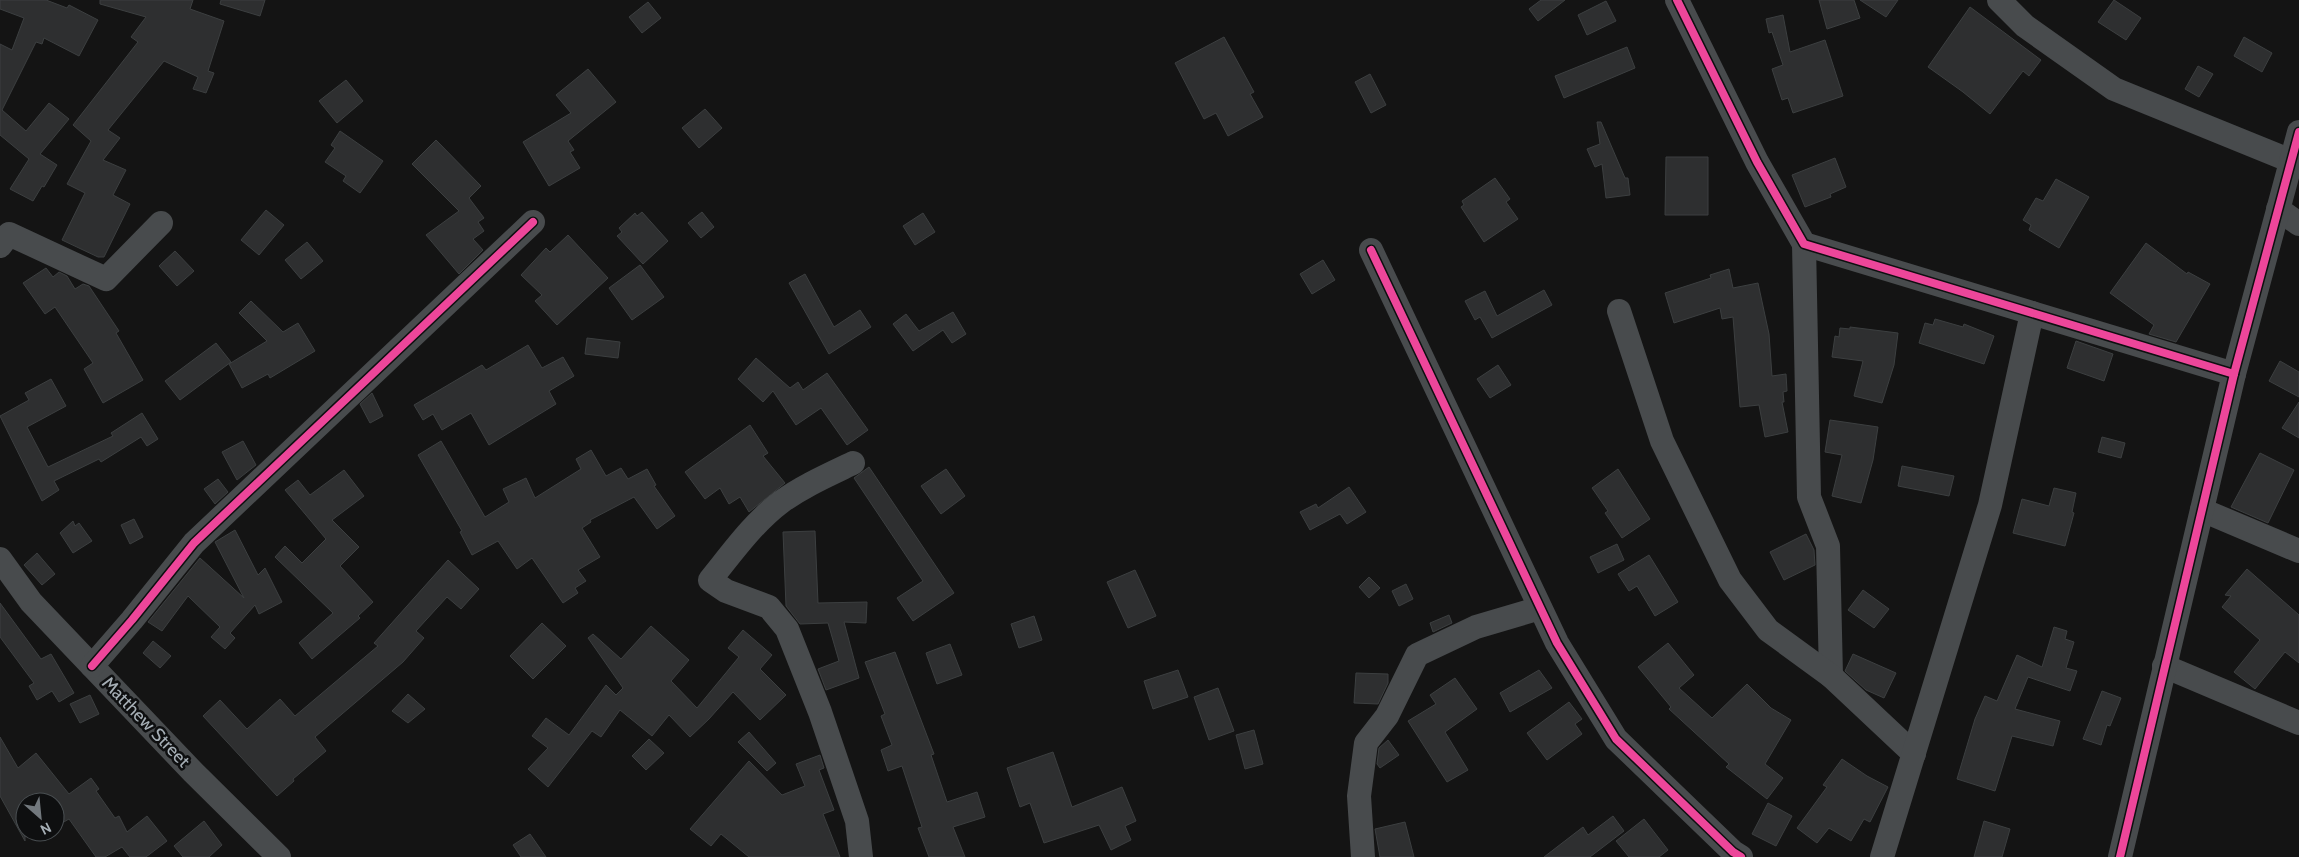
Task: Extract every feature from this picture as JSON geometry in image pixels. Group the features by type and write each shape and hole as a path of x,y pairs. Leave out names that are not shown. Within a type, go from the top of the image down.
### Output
{"street":[{"path":"1677,0 1757,162 1804,244 1809,497 1828,546 1831,676"},
{"path":"1999,0 2025,26 2114,89 2291,161"},
{"path":"2120,857 2234,374 2299,132"},
{"path":"2278,209 2299,224"},
{"path":"0,246 9,234 106,279 161,222"},
{"path":"92,666 132,620 194,542 533,222"},
{"path":"1804,244 2234,374"},
{"path":"1371,250 1557,643 1616,739 1734,855"},
{"path":"1619,311 1662,441 1730,580 1768,630 1831,676 1914,754"},
{"path":"1882,857 1990,505 2032,313"},
{"path":"853,463 809,484 780,503 750,532 710,580 726,591 769,607 787,629 820,712 857,821 861,857"},
{"path":"2202,510 2299,551"},
{"name":"Matthew Street","path":"0,559 31,602 279,857"},
{"path":"1364,857 1359,796 1366,743 1387,716 1417,655 1476,627 1540,608"},
{"path":"2164,666 2299,723"}],"building":[{"path":"0,0 46,0 67,8 69,5 98,20 79,56 44,38 42,44 36,42 2,110 26,131 49,103 69,119 40,154 57,165 33,201 10,189 29,159 0,135 0,44 12,50 24,18 0,9"},
{"path":"100,0 193,0 190,9 224,21 208,71 214,73 206,93 193,89 198,77 164,61 108,130 120,138 103,160 126,170 113,195 130,204 104,257 98,257 62,240 85,193 67,184 91,141 73,125 138,42 131,37 146,17 100,4"},
{"path":"221,0 265,0 260,16 220,4"},
{"path":"1541,0 1565,0 1538,21 1529,9"},
{"path":"1819,0 1854,0 1860,18 1827,29"},
{"path":"1860,0 1898,0 1886,17"},
{"path":"2114,0 2141,18 2126,40 2098,22"},
{"path":"1606,1 1616,21 1587,35 1578,15"},
{"path":"648,2 661,18 642,33 629,17"},
{"path":"1970,7 2041,60 2029,76 2023,71 1990,114 1928,67"},
{"path":"1783,15 1790,52 1825,40 1843,96 1793,113 1788,98 1782,100 1772,69 1783,65 1772,32 1769,33 1766,19"},
{"path":"1224,37 1254,92 1250,94 1263,117 1228,136 1216,113 1204,119 1175,63"},
{"path":"2244,37 2272,53 2262,72 2234,56"},
{"path":"1627,47 1635,68 1564,98 1555,76"},
{"path":"2198,66 2213,74 2199,97 2185,89"},
{"path":"588,69 616,102 568,141 574,150 570,152 580,168 549,186 523,142 571,113 556,95"},
{"path":"1370,74 1386,105 1371,113 1355,82"},
{"path":"346,80 363,101 337,123 319,101"},
{"path":"705,109 722,128 699,148 682,128"},
{"path":"1597,122 1601,122 1625,178 1628,178 1630,195 1606,198 1602,164 1595,167 1587,149 1600,144"},
{"path":"340,131 383,161 360,193 343,181 346,176 325,162 335,148 331,145"},
{"path":"436,140 481,186 469,198 484,218 478,222 484,231 473,239 483,250 459,274 426,235 459,211 412,164"},
{"path":"1666,157 1708,157 1708,215 1665,215"},
{"path":"1835,158 1846,187 1830,194 1831,197 1805,207 1792,175"},
{"path":"1495,178 1510,199 1506,202 1518,219 1484,242 1461,207 1464,205 1462,201"},
{"path":"2056,179 2089,197 2059,248 2029,230 2031,225 2023,220 2036,198 2043,201"},
{"path":"266,210 284,225 259,255 241,240"},
{"path":"642,212 668,241 643,264 617,236 622,232 619,228 635,213 637,216"},
{"path":"702,212 714,227 701,238 688,223"},
{"path":"923,213 935,232 915,245 903,226"},
{"path":"568,235 608,278 557,325 535,301 542,295 521,275 546,248 550,252"},
{"path":"307,242 323,261 301,279 285,260"},
{"path":"2146,243 2187,274 2188,272 2210,284 2176,342 2149,334 2154,325 2110,293"},
{"path":"175,251 194,271 177,286 159,266"},
{"path":"1323,260 1335,280 1312,294 1300,274"},
{"path":"640,265 664,297 632,320 609,288"},
{"path":"46,268 53,277 59,272 67,276 75,289 83,284 89,286 119,331 116,333 143,380 103,403 84,369 93,363 55,307 45,314 23,283"},
{"path":"1729,269 1733,288 1758,283 1769,334 1772,376 1786,374 1787,391 1783,392 1784,402 1782,402 1788,432 1765,437 1759,405 1740,407 1733,317 1722,319 1720,308 1674,323 1665,293 1711,278 1710,275"},
{"path":"805,274 834,327 860,310 871,327 829,354 789,283"},
{"path":"1544,290 1552,305 1492,338 1480,317 1475,320 1465,301 1485,291 1497,316"},
{"path":"251,301 283,332 298,323 315,351 270,378 268,374 242,388 229,364 267,341 239,313"},
{"path":"953,312 966,334 952,343 943,330 913,351 893,324 906,314 919,331"},
{"path":"1935,319 1963,327 1964,324 1994,336 1984,364 1919,343 1925,323 1933,325"},
{"path":"1850,327 1898,333 1894,365 1882,403 1854,396 1863,361 1832,357 1835,336 1839,337 1840,328 1850,329"},
{"path":"587,338 620,342 618,358 585,354"},
{"path":"2076,341 2113,354 2104,381 2067,368"},
{"path":"216,343 231,362 180,400 165,381"},
{"path":"528,345 542,368 563,357 574,376 549,391 556,404 489,445 471,413 442,430 433,414 423,420 414,405 482,365 486,370"},
{"path":"756,358 790,388 798,382 803,390 827,373 868,430 847,445 821,408 796,425 773,391 763,402 738,379"},
{"path":"2280,361 2299,372 2299,397 2269,381"},
{"path":"1498,365 1511,385 1490,398 1477,379"},
{"path":"51,379 66,406 27,427 48,467 113,436 111,433 142,413 158,439 147,446 141,437 101,462 99,459 54,481 59,490 42,501 0,416 29,400 25,393"},
{"path":"372,393 383,416 370,423 360,404"},
{"path":"2299,402 2299,438 2282,428"},
{"path":"1830,420 1878,427 1873,460 1861,503 1832,496 1842,455 1825,452"},
{"path":"750,425 768,453 763,456 785,483 749,512 740,497 729,504 720,488 705,499 685,472"},
{"path":"2102,437 2125,443 2121,458 2098,452"},
{"path":"243,441 256,465 237,480 222,452"},
{"path":"441,441 485,517 509,502 503,489 526,478 535,498 581,469 576,459 591,450 606,476 621,468 628,479 647,469 656,485 654,486 675,516 657,529 634,497 590,520 591,522 582,528 600,557 578,570 586,581 575,588 578,593 563,603 532,558 517,569 498,541 472,555 460,532 462,531 418,455"},
{"path":"2260,453 2294,470 2268,523 2231,507"},
{"path":"1902,466 1954,476 1949,496 1898,486"},
{"path":"869,467 954,593 913,621 897,598 923,581 854,478"},
{"path":"946,469 965,496 941,514 921,486"},
{"path":"1618,469 1650,519 1622,538 1605,513 1608,511 1592,488"},
{"path":"344,470 364,496 332,520 359,547 340,566 373,602 358,616 360,618 312,659 299,643 333,613 275,557 285,546 302,563 326,539 285,490 298,480 310,495"},
{"path":"218,479 228,492 215,504 204,489"},
{"path":"1349,487 1366,512 1347,524 1340,514 1310,530 1300,512 1316,504 1318,508"},
{"path":"2054,488 2076,493 2072,512 2074,513 2065,546 2013,533 2022,499 2049,506"},
{"path":"134,519 143,537 130,544 121,525"},
{"path":"73,521 75,526 79,523 92,541 73,553 60,533"},
{"path":"235,530 258,575 265,568 282,602 259,614 255,605 230,633 235,638 225,649 211,637 220,627 188,596 162,631 148,622 200,558 244,598 215,542"},
{"path":"815,531 818,603 867,602 866,623 844,622 859,678 826,690 818,669 839,661 828,623 800,624 786,606 783,532"},
{"path":"1806,534 1814,550 1815,565 1784,580 1770,552"},
{"path":"1617,544 1624,560 1598,573 1590,557"},
{"path":"37,553 55,574 42,585 24,565"},
{"path":"1649,555 1678,602 1655,616 1637,586 1629,591 1618,574"},
{"path":"448,560 479,589 461,609 447,597 416,631 424,638 403,662 315,737 326,751 293,779 294,781 277,796 203,716 220,700 247,729 280,699 295,716 378,646 374,643"},
{"path":"2247,569 2299,615 2299,663 2285,652 2255,689 2234,672 2260,640 2222,607 2231,596 2225,595"},
{"path":"1135,570 1156,616 1128,628 1107,582"},
{"path":"1369,577 1380,588 1369,598 1359,587"},
{"path":"1406,584 1413,599 1399,606 1392,591"},
{"path":"1863,590 1889,609 1874,628 1848,610"},
{"path":"0,603 41,659 51,654 74,693 59,702 52,691 37,700 29,686 34,683 0,637"},
{"path":"1449,615 1452,623 1433,632 1430,623"},
{"path":"1034,616 1042,640 1019,648 1011,624"},
{"path":"542,623 566,646 533,679 510,656"},
{"path":"651,626 689,660 671,681 697,708 739,657 728,648 743,630 772,655 760,669 786,695 760,720 733,692 690,737 669,715 652,736 620,710 601,737 592,731 548,787 528,769 548,748 532,736 546,718 569,735 606,685 616,695 623,688 588,638 593,634 621,659"},
{"path":"2054,627 2067,631 2065,639 2074,642 2066,668 2077,671 2070,691 2028,677 2015,709 2060,721 2053,746 2012,736 1995,791 1957,779 1975,719 1985,696 1997,701 2017,655 2042,667"},
{"path":"153,641 171,656 160,668 143,653"},
{"path":"1668,643 1694,675 1679,688 1712,718 1747,684 1771,708 1791,720 1765,764 1783,778 1767,799 1726,767 1729,764 1669,709 1671,707 1638,667"},
{"path":"950,644 962,675 937,684 926,653"},
{"path":"895,652 934,754 931,755 947,802 977,792 985,817 953,827 965,857 929,857 918,828 922,827 902,766 888,771 881,750 892,745 881,716 885,714 865,662"},
{"path":"1853,654 1896,673 1884,698 1866,690 1845,671"},
{"path":"1178,670 1188,697 1153,709 1144,681"},
{"path":"1539,670 1552,688 1510,712 1500,693"},
{"path":"1356,673 1388,674 1388,683 1378,704 1354,703"},
{"path":"1455,678 1477,709 1445,732 1468,770 1447,782 1408,721 1436,704 1430,695"},
{"path":"1218,688 1234,731 1209,740 1194,697"},
{"path":"2102,691 2121,698 2110,726 2107,725 2101,745 2083,739"},
{"path":"408,694 425,709 408,723 392,711"},
{"path":"90,695 99,714 80,723 70,704"},
{"path":"1569,702 1582,719 1575,724 1582,734 1547,760 1527,733"},
{"path":"1254,730 1263,764 1245,769 1236,735"},
{"path":"749,732 776,763 767,771 738,742"},
{"path":"0,737 18,768 36,753 69,794 91,778 99,789 96,791 115,818 119,816 127,832 147,816 167,841 146,857 130,857 122,847 105,857 96,857 69,819 65,821 65,792 15,792 15,823 0,796"},
{"path":"649,739 664,753 646,770 632,756"},
{"path":"1388,740 1399,755 1380,768 1377,764 1379,748"},
{"path":"1053,752 1072,807 1122,787 1136,821 1125,826 1131,840 1111,850 1099,825 1044,843 1030,803 1020,807 1007,768"},
{"path":"820,755 824,768 819,770 834,810 823,814 840,857 749,857 721,834 711,846 690,829 749,761 782,795 805,786 796,764"},
{"path":"1842,759 1867,776 1888,787 1870,822 1864,819 1851,841 1829,828 1817,843 1797,828 1827,787 1823,785"},
{"path":"1768,803 1792,816 1776,846 1752,834"},
{"path":"1613,816 1624,831 1590,857 1544,857 1583,827 1588,835"},
{"path":"1644,819 1668,850 1659,857 1629,857 1616,841"},
{"path":"204,821 222,845 209,857 183,857 174,846"},
{"path":"1984,821 2010,829 2002,857 1974,857"},
{"path":"1405,822 1414,857 1380,857 1375,829"},
{"path":"530,834 546,857 521,857 513,845"}],"cycle path":[{"path":"1677,0 1757,162 1804,244 2234,374"},
{"path":"2120,857 2234,374 2299,132"},
{"path":"92,666 194,543 533,222"},
{"path":"1371,250 1557,643 1616,739 1733,852 1741,857"}]}
